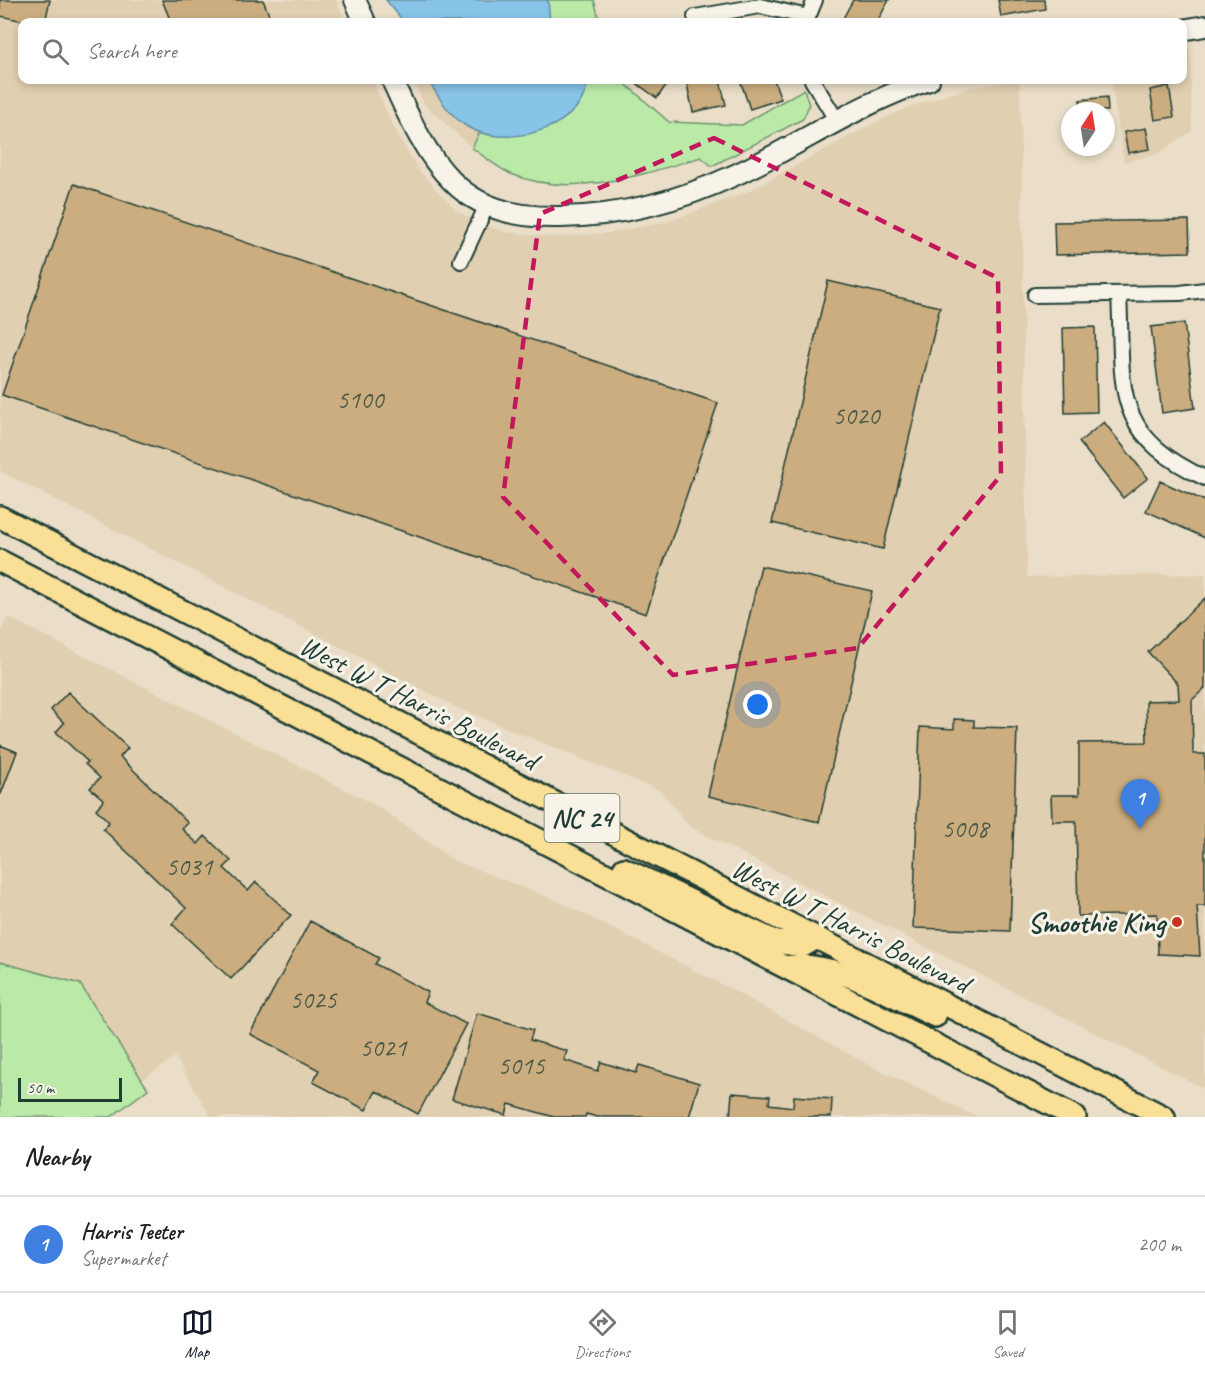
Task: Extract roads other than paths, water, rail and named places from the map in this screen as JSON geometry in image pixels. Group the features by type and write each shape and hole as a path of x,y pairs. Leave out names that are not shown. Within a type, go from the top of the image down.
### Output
{"main road":[{"path":"355,0 363,18"},
{"path":"1187,29 1205,26"},
{"path":"394,84 411,121 442,170 468,195 487,205 520,215 577,217 665,202 738,174 887,95 918,84"},
{"name":"West W T Harris Boulevard","path":"0,517 1045,1058 1164,1117"},
{"name":"NC 24","path":"0,561 1075,1117"},
{"path":"530,836 606,861 776,942 803,946 815,939"},
{"path":"783,967 807,965 836,971 950,1023 1045,1058"}],"street":[{"path":"808,18 815,0"},
{"path":"695,16 760,6 800,18"},
{"path":"814,84 837,121"},
{"path":"461,261 487,205"},
{"path":"1035,295 1205,290"},
{"path":"1119,294 1121,385 1129,410 1139,428 1157,449 1172,461 1205,478"}],"water":[{"path":"386,0 548,0 550,18 401,18"},
{"path":"431,84 586,84 587,86 580,102 569,115 554,125 517,136 481,133 460,122 444,105"}],"place":[{"name":"Harris Teeter","path":"1140,829"},
{"name":"Smoothie King","path":"1177,922"}]}
